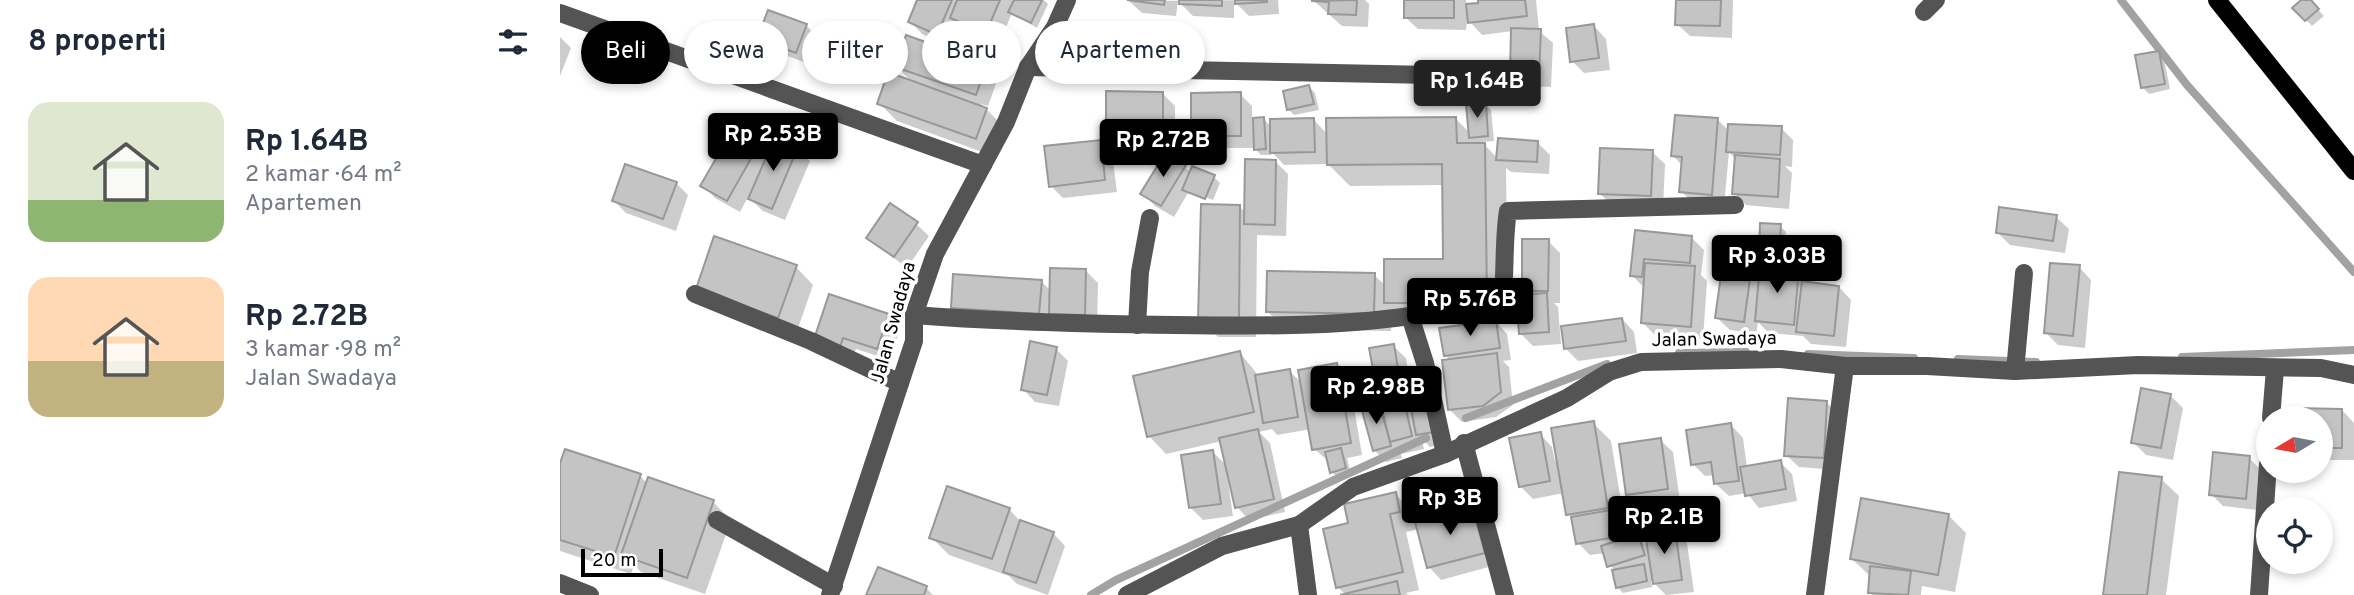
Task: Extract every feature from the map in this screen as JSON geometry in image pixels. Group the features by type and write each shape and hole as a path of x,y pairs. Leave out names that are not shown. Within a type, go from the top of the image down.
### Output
{"main road":[{"path":"2217,0 2354,171"}],"street":[{"name":"Jalan Swadaya","path":"832,590 914,341 914,315 935,254 1006,122 1028,67 1055,27 1067,0"},
{"path":"560,13 983,165"},
{"path":"1028,67 1432,75"},
{"path":"914,315 1027,324 1364,323 1502,303 1506,264 1504,233 1508,211 1735,205"},
{"path":"1137,325 1140,271 1150,218"},
{"path":"2016,368 2024,273"},
{"path":"695,294 811,341 900,383"},
{"path":"1410,316 1425,363 1445,454"},
{"name":"Jalan Swadaya","path":"1127,595 1222,547 1299,525 1353,487 1445,454 1567,398 1609,372 1641,362 1781,359 1845,366 2016,368 2138,365 2321,368 2354,375"},
{"path":"1815,595 1845,366"},
{"path":"2272,406 2275,369"},
{"path":"1464,443 1505,595"},
{"path":"2259,595 2267,483"},
{"path":"717,520 832,590"},
{"path":"1299,525 1308,595"},
{"path":"560,583 590,595"}],"building":[{"path":"917,0 952,0 943,21 922,21 922,28 908,22"},
{"path":"957,0 1000,0 991,21 957,21 950,18"},
{"path":"1014,0 1042,0 1031,23 1008,12"},
{"path":"1127,0 1165,0 1164,5"},
{"path":"1179,0 1222,0 1222,6 1179,4"},
{"path":"1235,0 1267,0 1267,2 1235,4"},
{"path":"1357,0 1356,15 1328,14 1329,2 1311,1"},
{"path":"1404,0 1454,0 1454,18 1404,18"},
{"path":"1478,0 1525,0 1527,16 1468,23 1466,4 1478,3"},
{"path":"1676,0 1721,0 1720,26 1675,25"},
{"path":"2301,0 2311,0 2319,9 2305,21 2292,8"},
{"path":"768,10 802,22 802,37 796,53 788,50 788,21 764,21"},
{"path":"1594,24 1599,58 1570,62 1566,28"},
{"path":"1511,28 1541,29 1539,76 1510,74"},
{"path":"908,36 922,41 922,76 908,71"},
{"path":"2159,51 2165,84 2141,88 2135,55"},
{"path":"908,79 987,108 976,139 877,104 884,84 908,84"},
{"path":"944,84 980,84 976,95"},
{"path":"1309,85 1314,104 1287,110 1283,91"},
{"path":"1106,91 1163,92 1163,135 1106,134"},
{"path":"1241,92 1241,136 1191,136 1191,93"},
{"path":"1486,102 1488,136 1469,138 1466,104"},
{"path":"1675,115 1718,118 1712,195 1679,192 1682,157 1671,156"},
{"path":"1264,117 1266,149 1254,150 1253,118"},
{"path":"1456,117 1457,143 1485,143 1487,303 1384,303 1384,259 1443,259 1442,164 1327,165 1326,118"},
{"path":"1314,118 1315,152 1270,153 1270,119"},
{"path":"736,124 762,139 727,201 700,186"},
{"path":"1728,124 1782,126 1780,155 1726,152"},
{"path":"775,137 798,147 772,209 748,199"},
{"path":"1498,138 1538,141 1537,162 1496,160"},
{"path":"1101,140 1105,180 1049,187 1044,146"},
{"path":"1600,148 1653,150 1651,196 1598,194"},
{"path":"1166,152 1186,165 1161,206 1140,194"},
{"path":"1735,155 1780,159 1778,197 1732,194"},
{"path":"1245,159 1276,160 1275,225 1244,224"},
{"path":"625,164 677,182 663,219 612,201"},
{"path":"1192,166 1215,175 1205,199 1182,190"},
{"path":"890,203 918,222 894,257 866,238"},
{"path":"1201,204 1240,205 1239,320 1198,320"},
{"path":"1999,207 2057,215 2053,241 1996,233"},
{"path":"1760,223 1781,224 1779,256 1759,255"},
{"path":"1635,230 1692,236 1690,263 1644,259 1642,277 1630,276"},
{"path":"714,236 797,265 778,318 696,289"},
{"path":"1522,239 1549,239 1548,291 1522,291"},
{"path":"1724,254 1753,258 1744,322 1715,318"},
{"path":"1645,263 1695,266 1691,327 1641,323"},
{"path":"2050,263 2080,265 2073,336 2044,333"},
{"path":"1760,265 1799,269 1794,325 1755,321"},
{"path":"1050,268 1086,269 1085,315 1049,314"},
{"path":"1267,271 1375,273 1374,314 1266,312"},
{"path":"953,274 1042,280 1039,314 951,308"},
{"path":"1802,281 1839,286 1834,336 1796,332"},
{"path":"1547,293 1549,332 1519,334 1516,295"},
{"path":"829,294 889,314 877,349 843,338 840,347 814,339"},
{"path":"1622,318 1626,341 1564,349 1561,326"},
{"path":"1496,320 1500,348 1444,356 1439,328"},
{"path":"1030,341 1057,347 1047,395 1021,390"},
{"path":"1394,344 1401,387 1377,391 1369,348"},
{"path":"1240,351 1254,412 1147,437 1133,376"},
{"path":"1497,353 1501,392 1483,406 1448,410 1442,360"},
{"path":"1337,363 1351,443 1312,450 1298,370"},
{"path":"1290,369 1298,417 1263,423 1255,375"},
{"path":"1425,384 1434,432 1416,435 1407,387"},
{"path":"2141,388 2171,394 2161,448 2131,443"},
{"path":"1402,392 1412,436 1390,442 1379,398"},
{"path":"1788,398 1827,401 1824,458 1784,456"},
{"path":"1379,402 1391,446 1373,451 1361,407"},
{"path":"2333,409 2342,409 2342,448 2333,448"},
{"path":"1594,421 1608,508 1566,515 1551,428"},
{"path":"1731,423 1739,481 1714,484 1711,462 1691,465 1686,430"},
{"path":"1258,429 1274,499 1235,508 1219,438"},
{"path":"1541,432 1550,481 1519,487 1509,438"},
{"path":"1661,438 1668,489 1626,495 1619,444"},
{"path":"1341,448 1346,468 1330,473 1325,452"},
{"path":"565,449 641,474 614,557 560,540 560,463"},
{"path":"1213,450 1221,504 1189,508 1181,455"},
{"path":"2213,452 2250,456 2246,499 2209,495"},
{"path":"1781,460 1786,489 1745,496 1740,467"},
{"path":"2119,472 2162,477 2147,595 2103,595"},
{"path":"648,477 714,500 687,578 621,555"},
{"path":"947,486 1010,508 992,559 929,538"},
{"path":"1396,492 1400,512 1390,514 1403,572 1336,588 1323,529 1348,523 1344,504"},
{"path":"1861,498 1949,514 1938,575 1850,559"},
{"path":"1661,499 1663,512 1633,516 1631,503"},
{"path":"1472,506 1485,553 1427,568 1415,522"},
{"path":"1616,509 1621,536 1576,544 1571,517"},
{"path":"1020,520 1054,532 1036,583 1003,572"},
{"path":"1675,529 1682,580 1653,584 1645,533"},
{"path":"1638,534 1645,555 1607,567 1601,546"},
{"path":"1644,564 1647,581 1616,588 1612,570"},
{"path":"1870,566 1911,571 1908,595 1868,593"},
{"path":"878,567 927,586 924,595 866,595"},
{"path":"1397,581 1400,595 1340,595"}],"waterway":[{"path":"2121,0 2187,85 2354,272"},
{"path":"2182,357 2354,350"},
{"path":"1679,353 1746,352"},
{"path":"1808,354 1914,358"},
{"path":"1958,359 2036,362"},
{"path":"1466,418 1607,364"},
{"path":"1091,595 1116,580 1426,438"}]}
